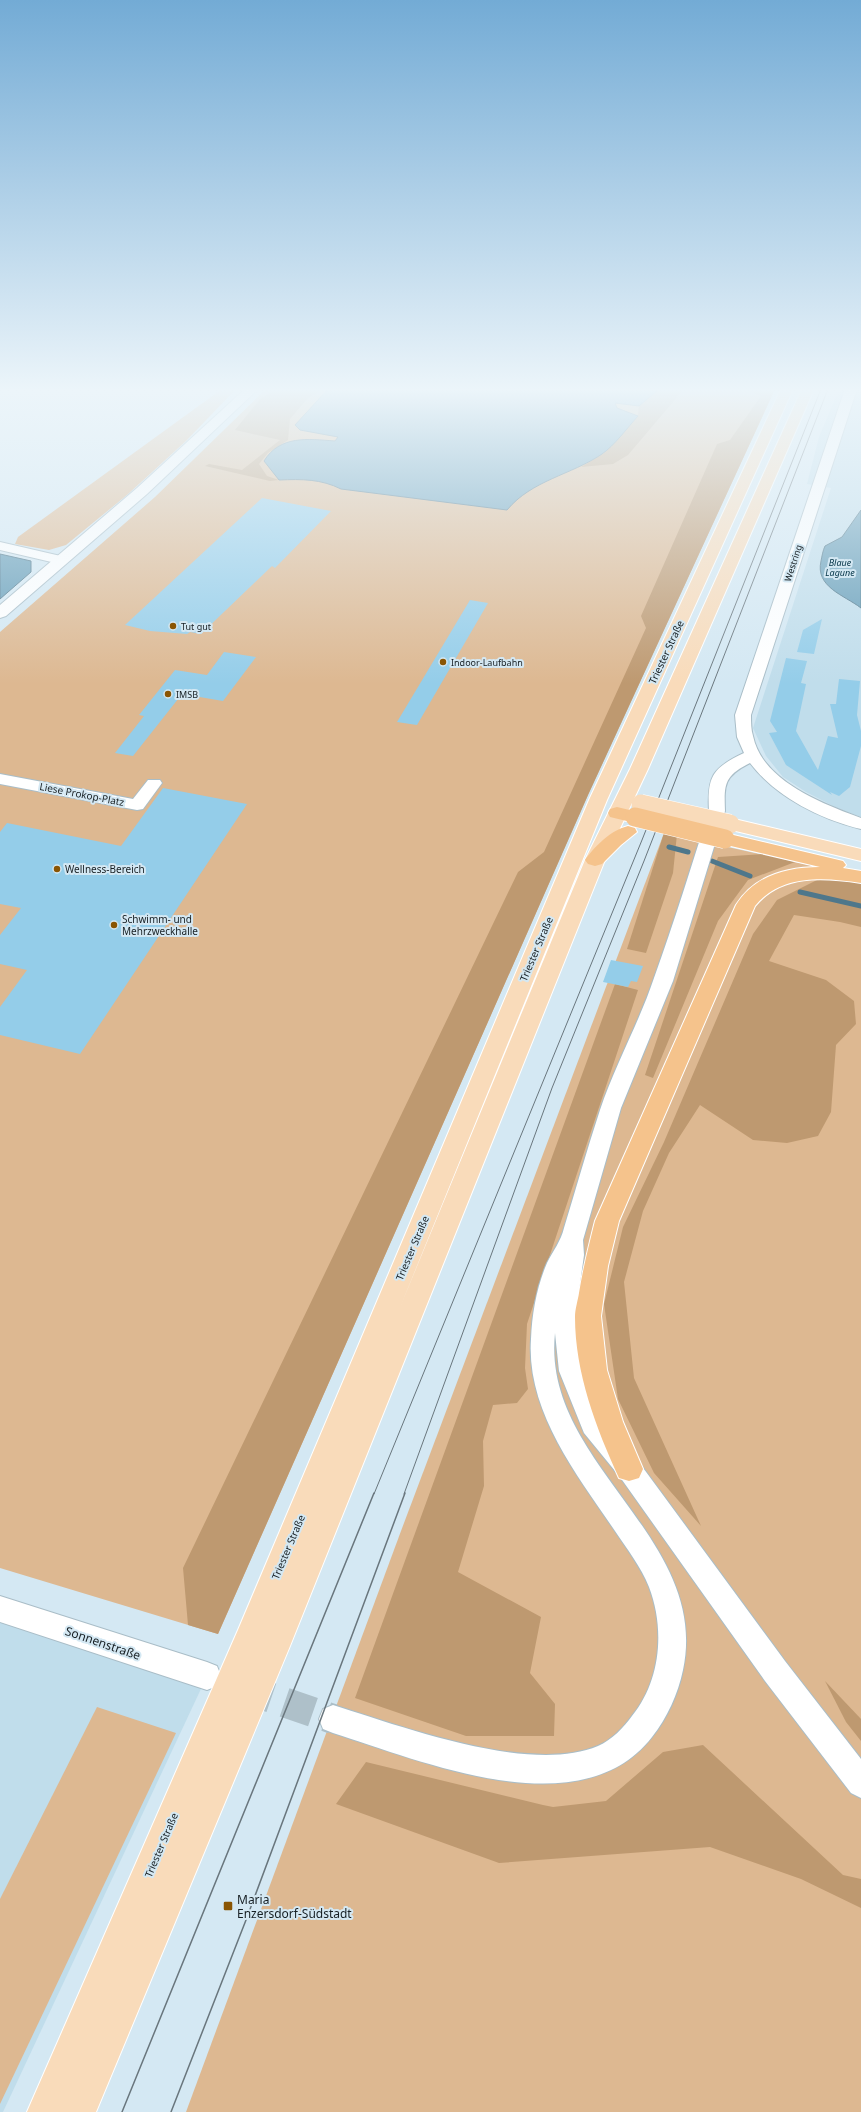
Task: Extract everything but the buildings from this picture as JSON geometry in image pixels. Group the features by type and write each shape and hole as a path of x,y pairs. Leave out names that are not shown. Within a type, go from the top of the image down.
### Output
{"highway":[{"path":"627,808 642,828 675,826 728,831 861,871"},
{"path":"595,860 614,841 627,808"},
{"path":"629,1469 609,1422 594,1370 588,1316 607,1221 741,913 752,897 767,885 792,875 825,872 861,877"}],"main road":[{"name":"Triester Straße","path":"46,2112 250,1638 627,808 749,488"},
{"name":"Triester Straße","path":"627,808 639,769 764,488"},
{"path":"639,769 627,808 667,809 728,831 861,855"},
{"name":"Triester Straße","path":"77,2112 275,1646 595,860"}],"street":[{"path":"0,613 146,488"},
{"name":"Westring","path":"753,755 745,736 743,715 818,488"},
{"path":"4,547 60,560"},
{"path":"861,824 811,805 792,794 765,771 753,755 727,769 719,779 716,796 717,811 663,981 611,1108 572,1240 573,1255 567,1291 566,1326 572,1371 593,1425 629,1469 767,1660 861,1783"},
{"name":"Liese Prokop-Platz","path":"0,779 137,805 154,783"},
{"path":"333,1719 497,1765 533,1769 564,1767 602,1759 625,1744 648,1720 659,1700 668,1675 673,1637 669,1608 663,1587 638,1544 566,1434 554,1412 546,1388 543,1367 542,1324 552,1282 561,1254 572,1240"},
{"name":"Sonnenstraße","path":"0,1609 207,1676"}],"shaded area":[{"path":"86,488 135,488 66,545 49,550 15,544 18,537"},
{"path":"165,488 730,488 588,795 218,1634 0,1568 0,632"},
{"path":"698,488 730,488 588,795 218,1634 188,1625 183,1568 518,872 544,852 646,628 641,616"},
{"name":"Blaue Lagune","path":"828,488 861,488 861,817 837,808 806,792 783,777 766,756 753,728 831,488"},
{"path":"664,833 809,865 861,880 861,2112 186,2112 401,1531"},
{"path":"664,833 677,834 673,873 646,953 627,949"},
{"path":"764,854 795,862 748,880 718,921 653,1078 645,1075 718,857"},
{"path":"817,880 861,881 861,927 840,922 794,915 769,961 826,980 854,1001 856,1024 836,1045 831,1112 818,1136 787,1143 753,1140 700,1105 669,1153 643,1211 624,1282 634,1378 701,1526 654,1473 618,1399 604,1304 623,1227 664,1142 753,934 777,900"},
{"path":"615,984 638,990 527,1324 525,1368 528,1389 517,1403 493,1405 483,1441 484,1486 458,1572 541,1617 530,1673 555,1704 554,1736 466,1736 355,1698"},
{"path":"0,1609 207,1676 3,2112 0,2112"},
{"path":"825,1681 861,1719 861,1741 846,1722"},
{"path":"97,1707 176,1733 0,2104 0,1899"},
{"path":"703,1745 843,1875 861,1879 861,1908 801,1879 710,1847 499,1863 336,1804 366,1762 553,1807 606,1801 663,1752"}],"water":[{"path":"338,488 536,488 517,500 507,510"},
{"name":"Blaue Lagune","path":"861,510 861,608 832,589 822,577 820,570 825,546 842,537"},
{"path":"0,554 31,561 31,572 0,599"}],"waterway":[{"path":"669,847 688,852"},
{"path":"712,861 750,876"},
{"path":"800,892 861,906"}],"tunnel":[{"path":"243,1688 333,1719"}],"tram line":[{"path":"374,1494 642,840 782,488"},
{"path":"404,1494 552,1088 644,861 790,488"},
{"path":"122,2112 374,1493"},
{"path":"171,2112 246,1920 405,1493"}],"place":[{"name":"Tut gut","path":"173,626"},
{"name":"Indoor-Laufbahn","path":"443,662"},
{"name":"IMSB","path":"168,694"},
{"name":"Wellness-Bereich","path":"57,869"},
{"name":"Schwimm- und Mehrzweckhalle","path":"114,925"},
{"name":"Maria Enzersdorf-Südstadt","path":"228,1906"}]}
